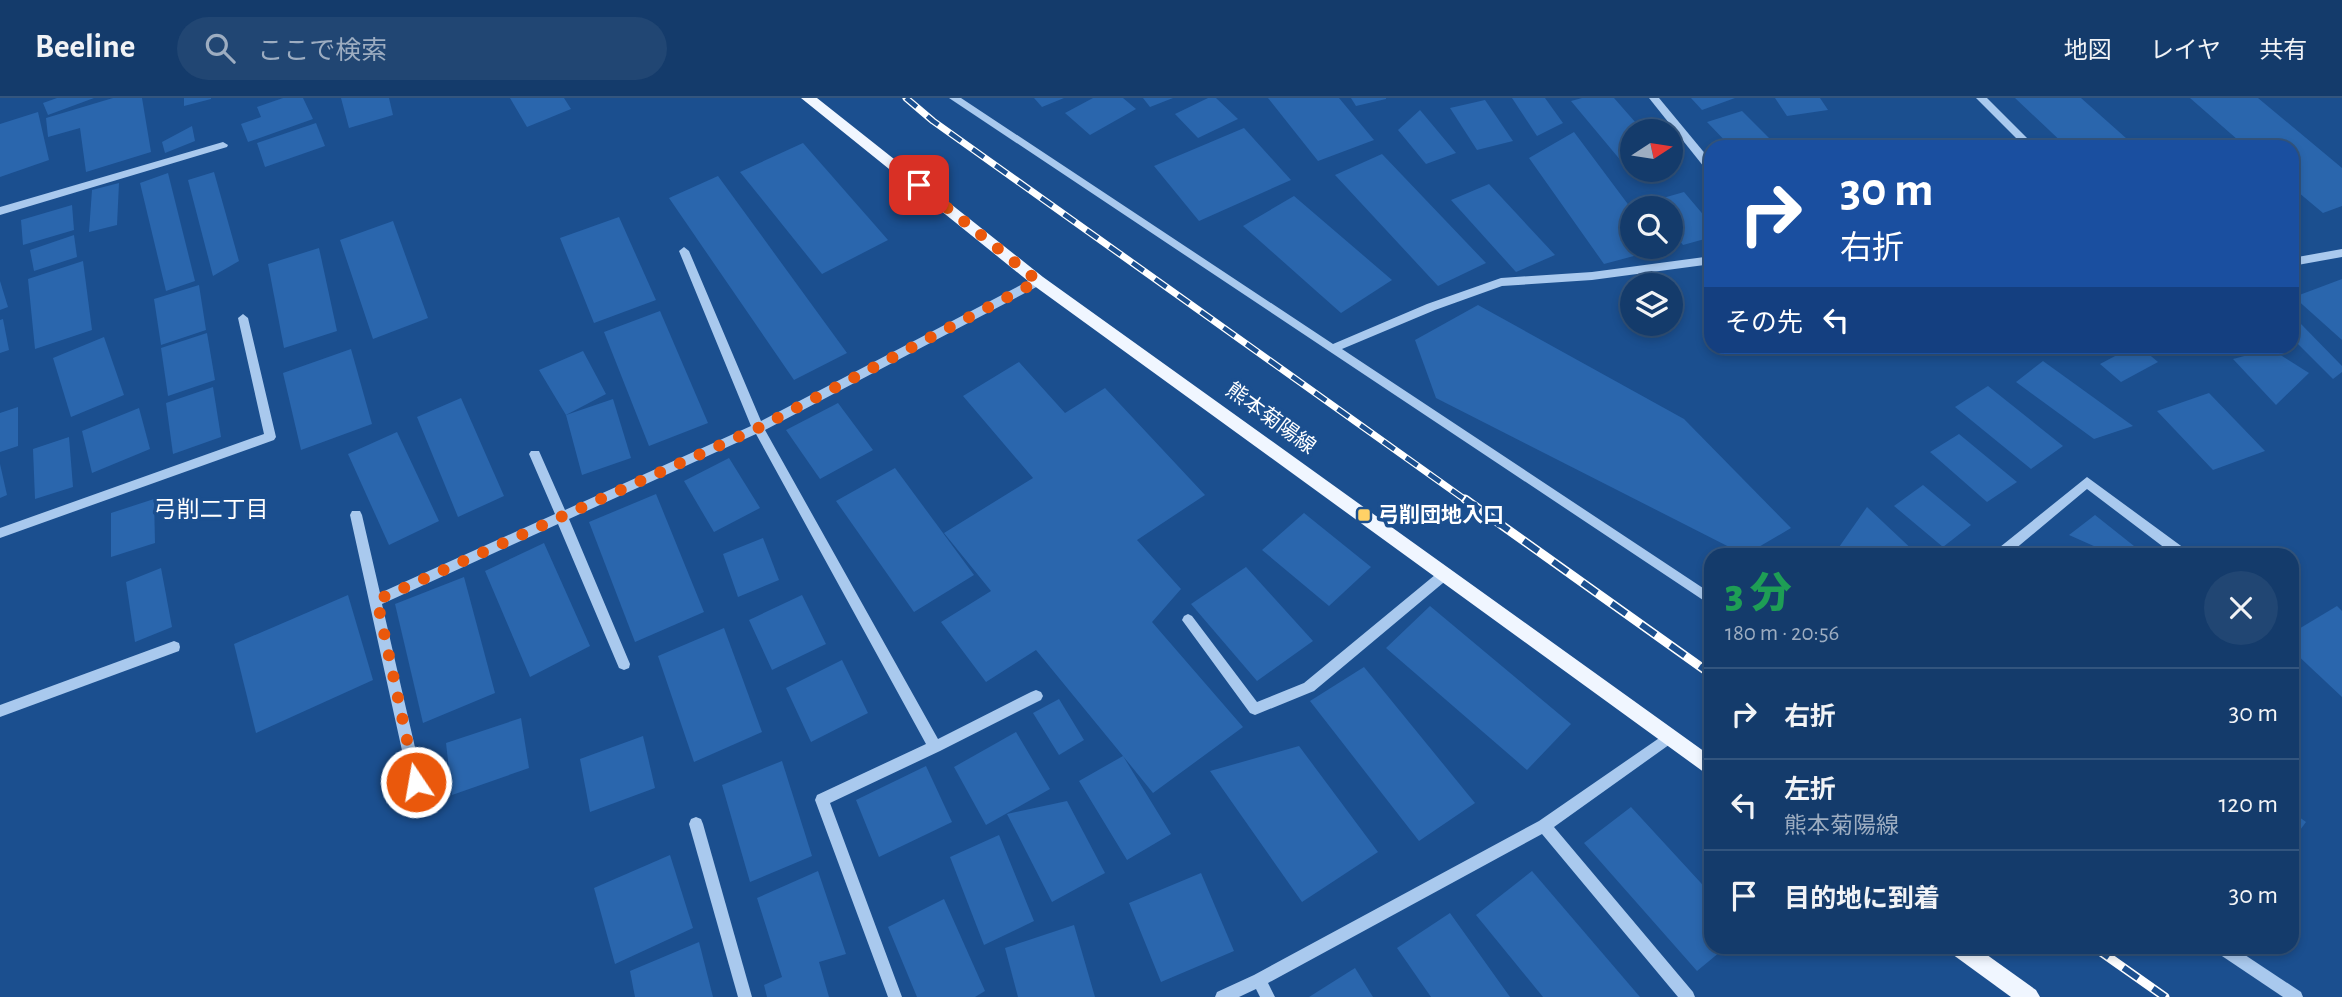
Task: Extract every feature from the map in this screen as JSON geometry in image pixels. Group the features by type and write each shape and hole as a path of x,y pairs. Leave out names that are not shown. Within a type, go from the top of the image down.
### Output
{"main road":[{"name":"熊本菊陽線","path":"808,98 1038,281 1704,763"},
{"path":"1969,954 2029,997"}],"street":[{"path":"954,98 1704,596"},
{"path":"1654,98 1704,159"},
{"path":"1981,98 2024,140"},
{"path":"0,211 223,145"},
{"path":"684,251 758,428 935,747"},
{"path":"2299,261 2342,253"},
{"path":"1334,348 1431,307 1501,282 1592,275 1704,261"},
{"path":"377,600 758,428 1038,281"},
{"path":"0,533 270,437 243,318"},
{"path":"535,454 624,664"},
{"path":"2007,548 2087,482 2175,548"},
{"path":"356,515 416,782"},
{"path":"1188,620 1255,709 1309,687 1445,574"},
{"path":"0,711 174,647"},
{"path":"895,997 822,800 935,747 1036,695"},
{"path":"1222,997 1259,981 1545,826 1668,738"},
{"path":"696,824 746,997"},
{"path":"1545,826 1688,997"},
{"path":"2232,954 2297,997"},
{"path":"1259,981 1268,997"}],"building":[{"path":"57,98 94,98 48,115 43,103"},
{"path":"113,98 142,98 151,152 86,172 80,128 48,137 46,118"},
{"path":"184,98 211,98 211,99 184,106"},
{"path":"283,98 303,98 313,119 248,142 241,124 261,117 257,107"},
{"path":"341,98 389,98 393,115 349,128"},
{"path":"510,98 564,98 571,109 527,127"},
{"path":"1034,98 1064,98 1042,107"},
{"path":"1093,98 1123,98 1136,109 1090,135 1065,113"},
{"path":"1143,98 1173,98 1150,107"},
{"path":"1208,98 1216,98 1238,119 1198,138 1175,114"},
{"path":"1268,98 1339,98 1374,140 1318,161"},
{"path":"1351,98 1386,98 1386,99 1356,106"},
{"path":"1512,98 1545,98 1563,123 1537,136"},
{"path":"1582,98 1614,98 1632,119 1620,119 1620,160 1571,101"},
{"path":"1691,98 1735,98 1702,110"},
{"path":"1775,98 1820,98 1828,110 1787,116"},
{"path":"2015,98 2081,98 2128,140 2060,140"},
{"path":"2190,98 2258,98 2342,168 2342,206 2323,213 2299,193 2299,140 2238,140"},
{"path":"1485,100 1513,141 1477,150 1450,108"},
{"path":"1420,110 1456,153 1426,164 1398,130"},
{"path":"1742,111 1769,138 1724,140 1707,122"},
{"path":"38,112 49,160 0,177 0,124"},
{"path":"316,123 325,146 265,167 257,143"},
{"path":"192,126 195,141 165,153 162,142"},
{"path":"1244,128 1291,180 1199,221 1154,166"},
{"path":"1574,132 1622,196 1620,259 1623,259 1604,264 1529,158"},
{"path":"803,143 888,240 822,274 740,172"},
{"path":"1382,154 1486,263 1438,286 1335,175"},
{"path":"214,172 239,261 213,276 188,180"},
{"path":"168,173 195,281 166,291 140,183"},
{"path":"718,176 847,353 794,380 669,198"},
{"path":"119,183 117,225 89,232 92,190"},
{"path":"1489,184 1555,255 1516,272 1451,200"},
{"path":"1684,192 1704,216 1704,239 1683,245 1683,196 1670,196"},
{"path":"1294,196 1392,280 1341,313 1243,226"},
{"path":"72,205 74,230 23,245 21,220"},
{"path":"619,217 656,300 594,323 560,238"},
{"path":"393,221 428,318 373,339 340,240"},
{"path":"74,235 77,257 34,271 30,250"},
{"path":"319,248 337,331 284,348 268,264"},
{"path":"83,261 92,330 35,349 28,279"},
{"path":"2342,279 2342,340 2299,301 2299,295"},
{"path":"0,281 8,307 0,310"},
{"path":"199,285 206,330 161,345 154,299"},
{"path":"1478,305 1684,419 1791,528 1757,548 1731,548 1436,398 1415,340"},
{"path":"660,311 708,423 649,446 604,332"},
{"path":"3,319 9,350 0,353 0,320"},
{"path":"2299,323 2342,366 2342,372 2333,379 2299,345"},
{"path":"207,333 215,380 168,396 161,348"},
{"path":"104,337 124,395 71,417 53,358"},
{"path":"351,349 372,424 301,450 283,373"},
{"path":"583,351 606,394 566,415 539,370"},
{"path":"2119,354 2148,354 2158,362 2121,382 2100,364"},
{"path":"2252,354 2279,354 2309,373 2276,405 2233,359"},
{"path":"2043,361 2133,426 2094,439 2016,382"},
{"path":"1019,362 1065,413 1105,388 1205,495 1137,540 1181,589 1152,622 1243,727 1153,793 1036,650 986,682 941,622 991,591 944,533 1033,478 963,396"},
{"path":"1988,386 2063,446 2031,469 1955,407"},
{"path":"213,387 221,437 173,454 166,403"},
{"path":"2209,393 2265,451 2213,470 2157,411"},
{"path":"461,398 504,496 458,517 417,417"},
{"path":"613,399 631,458 582,475 566,415"},
{"path":"838,403 873,450 820,479 786,430"},
{"path":"18,407 18,446 0,452 0,413"},
{"path":"139,408 150,449 92,473 82,431"},
{"path":"397,432 439,521 389,545 348,454"},
{"path":"1959,434 2017,482 1987,502 1930,452"},
{"path":"69,437 73,487 35,499 33,449"},
{"path":"729,458 760,508 714,532 684,481"},
{"path":"0,464 7,495 0,498"},
{"path":"895,468 974,575 914,612 836,501"},
{"path":"1923,485 1971,525 1943,547 1894,506"},
{"path":"656,494 704,612 635,642 589,522"},
{"path":"154,499 155,543 111,557 111,513"},
{"path":"1867,507 1911,548 1838,548"},
{"path":"1304,513 1371,567 1329,606 1262,550"},
{"path":"2095,515 2134,546 2098,548 2069,535"},
{"path":"763,538 779,580 738,597 723,554"},
{"path":"544,543 590,646 530,677 485,571"},
{"path":"1246,567 1313,641 1257,681 1191,604"},
{"path":"161,568 172,627 135,642 126,582"},
{"path":"464,577 495,693 423,723 395,604"},
{"path":"348,595 373,680 256,733 234,644"},
{"path":"802,595 826,644 772,670 749,620"},
{"path":"1430,606 1571,724 1527,770 1386,648"},
{"path":"2337,606 2342,611 2342,697 2299,657 2299,629"},
{"path":"724,628 762,732 694,762 658,656"},
{"path":"842,660 868,713 811,742 786,688"},
{"path":"1364,667 1475,803 1419,841 1310,701"},
{"path":"1059,699 1084,740 1059,755 1033,713"},
{"path":"521,718 529,768 452,795 446,743"},
{"path":"1016,732 1050,789 986,825 954,767"},
{"path":"643,736 655,788 590,812 580,759"},
{"path":"1299,746 1378,852 1302,902 1210,771"},
{"path":"1123,756 1171,834 1127,860 1079,781"},
{"path":"782,761 812,856 750,882 722,785"},
{"path":"926,766 952,822 879,857 856,800"},
{"path":"1067,801 1105,873 1052,902 1007,814"},
{"path":"1631,807 1704,886 1704,954 1718,954 1697,971 1584,843"},
{"path":"2299,817 2306,822 2299,832"},
{"path":"999,835 1034,921 984,945 950,857"},
{"path":"670,855 693,928 615,964 594,888"},
{"path":"818,871 846,954 819,962 829,997 767,997 764,985 782,977 757,898"},
{"path":"1532,871 1640,997 1543,997 1476,915"},
{"path":"1201,873 1234,951 1161,982 1129,903"},
{"path":"944,899 985,991 975,997 917,997 888,927"},
{"path":"1450,913 1510,997 1431,997 1397,948"},
{"path":"1074,925 1095,997 1018,997 1005,948"},
{"path":"699,942 713,997 635,997 630,971"},
{"path":"1355,968 1373,997 1309,997"}],"railway":[{"path":"906,98 933,121 1467,501"},
{"path":"1465,499 1704,669"},
{"path":"2104,954 2165,997"}],"place":[{"name":"弓削団地入口","path":"1364,515"}],"district":[{"name":"弓削二丁目","path":"211,509"}],"route":[{"path":"416,782 377,600 758,428 1038,281 919,185"}]}
